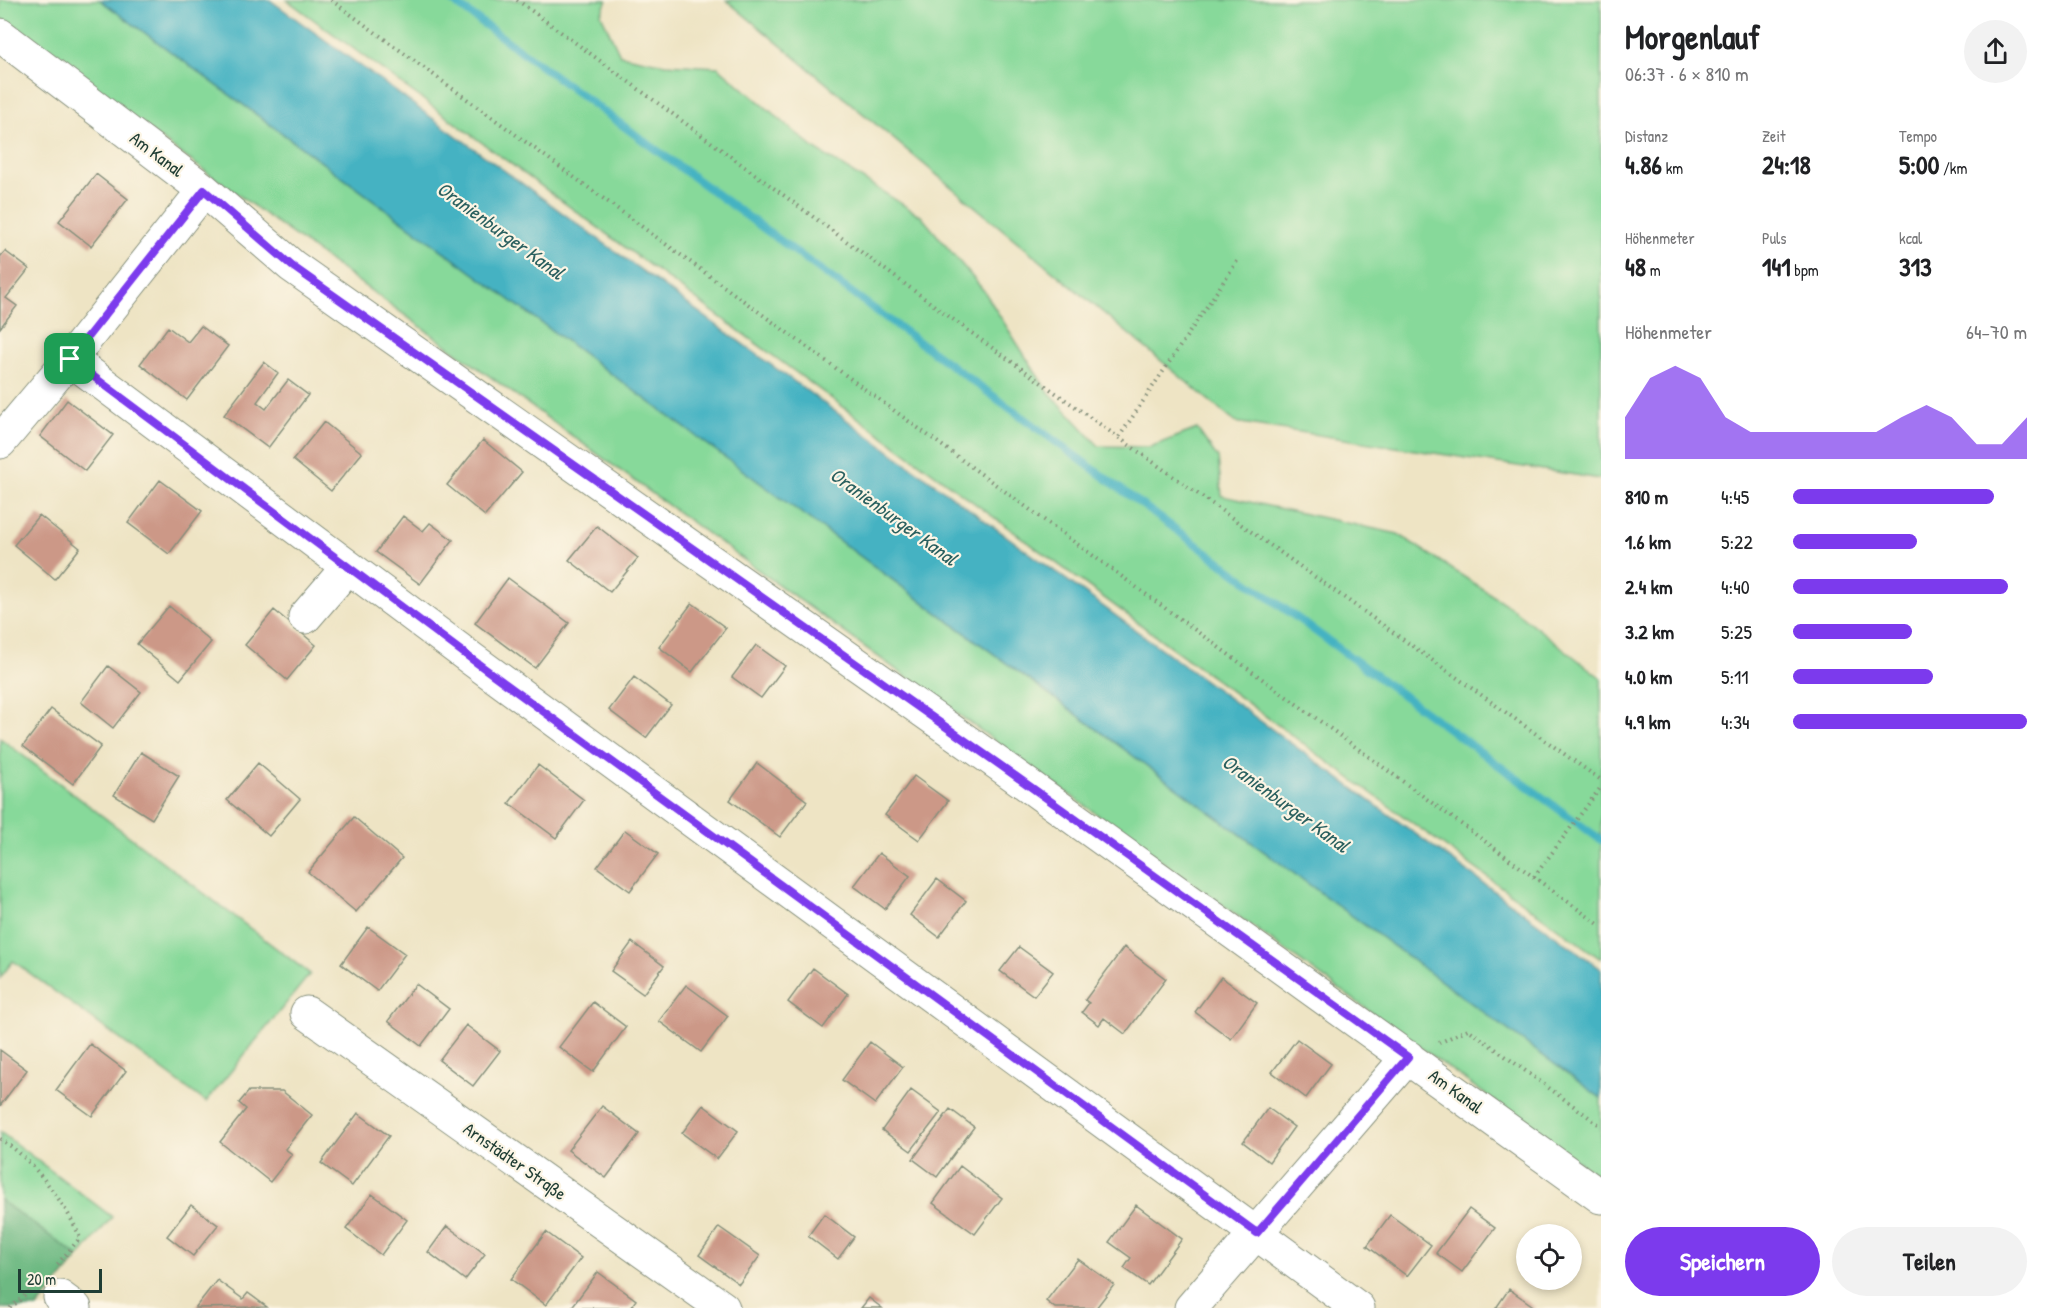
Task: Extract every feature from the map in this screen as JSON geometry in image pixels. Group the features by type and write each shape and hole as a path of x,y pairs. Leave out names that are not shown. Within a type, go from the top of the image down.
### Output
{"street":[{"name":"Am Kanal","path":"0,34 204,190 292,266 1010,772 1601,1197"},
{"path":"0,442 70,359 204,190"},
{"path":"70,359 348,567 1358,1308"},
{"path":"305,617 348,567"},
{"name":"Arnstädter Straße","path":"307,1013 723,1308"},
{"path":"1191,1308 1408,1057"}],"path":[{"path":"331,0 1601,926"},
{"path":"517,0 974,335 1601,780"},
{"path":"1119,437 1238,260"},
{"path":"1534,877 1601,787"},
{"path":"1408,1057 1468,1029 1601,1126"},
{"path":"0,1139 9,1144 43,1178 73,1220 80,1238 59,1296 14,1302 10,1308"}],"green space":[{"path":"0,0 100,0 1601,1098 1601,1178 90,88 0,18"},
{"path":"287,0 607,0 601,14 620,55 665,64 718,67 815,149 921,216 984,291 1046,389 1099,446 1150,447 1197,429 1218,458 1222,496 1398,534 1509,606 1601,678 1601,959 1342,772"},
{"path":"726,0 1601,0 1601,479 1235,422"},
{"path":"0,738 310,974 206,1102 13,961 0,978"},
{"path":"0,1132 112,1217 79,1257 0,1200"},
{"path":"0,1200 79,1257 37,1308 0,1308"}],"water":[{"name":"Oranienburger Kanal","path":"100,0 270,0 1601,969 1601,1098"}],"building":[{"path":"96,174 128,199 91,246 59,221"},
{"path":"5,251 29,269 6,298 17,306 0,328 0,257"},
{"path":"201,326 228,346 187,400 140,364 168,327 188,342"},
{"path":"264,362 278,373 257,402 266,409 288,380 308,395 268,448 224,415"},
{"path":"67,400 113,435 85,471 40,436"},
{"path":"324,422 362,453 331,491 293,460"},
{"path":"483,440 522,472 485,516 447,485"},
{"path":"160,480 202,511 169,554 128,523"},
{"path":"39,515 80,548 55,579 14,545"},
{"path":"403,516 423,531 430,523 453,540 420,584 376,552"},
{"path":"597,526 638,558 610,592 569,560"},
{"path":"508,578 569,623 535,668 475,623"},
{"path":"692,603 726,628 692,672 659,647"},
{"path":"169,606 211,642 180,680 137,644"},
{"path":"274,610 316,645 287,680 245,645"},
{"path":"756,645 785,666 761,698 732,677"},
{"path":"108,666 141,692 113,728 81,702"},
{"path":"634,677 671,705 646,738 609,710"},
{"path":"51,709 101,746 73,784 23,746"},
{"path":"141,752 179,776 152,819 114,795"},
{"path":"258,763 300,799 269,836 227,800"},
{"path":"757,763 807,801 780,837 730,800"},
{"path":"538,765 584,800 556,838 509,803"},
{"path":"914,776 948,801 919,840 885,815"},
{"path":"354,817 402,858 356,912 308,872"},
{"path":"625,830 658,854 630,891 597,867"},
{"path":"879,853 910,876 885,909 854,886"},
{"path":"937,879 966,901 939,937 910,915"},
{"path":"368,927 405,954 377,991 341,964"},
{"path":"632,942 664,966 643,994 611,971"},
{"path":"1019,947 1053,972 1034,996 1000,971"},
{"path":"1124,947 1166,979 1125,1034 1104,1018 1099,1025 1082,1012 1089,1003 1085,1000"},
{"path":"813,968 848,994 823,1028 788,1002"},
{"path":"1221,977 1257,1003 1231,1039 1195,1012"},
{"path":"416,984 449,1009 421,1046 388,1021"},
{"path":"686,985 728,1016 701,1052 659,1021"},
{"path":"593,1002 626,1027 593,1072 559,1047"},
{"path":"466,1025 500,1051 473,1086 439,1060"},
{"path":"1297,1039 1331,1064 1306,1098 1272,1072"},
{"path":"870,1042 903,1067 875,1104 842,1080"},
{"path":"90,1044 126,1071 92,1116 56,1090"},
{"path":"0,1050 27,1070 0,1106"},
{"path":"911,1090 941,1112 911,1151 882,1130"},
{"path":"249,1091 282,1091 312,1115 285,1149 292,1154 270,1182 220,1142 246,1109 239,1103"},
{"path":"703,1105 738,1131 717,1159 682,1133"},
{"path":"602,1106 639,1134 606,1178 568,1150"},
{"path":"1268,1108 1294,1127 1269,1162 1243,1142"},
{"path":"950,1109 974,1127 937,1177 913,1159"},
{"path":"358,1113 389,1136 352,1186 321,1163"},
{"path":"960,1166 1002,1198 975,1234 933,1203"},
{"path":"372,1194 407,1220 381,1255 346,1229"},
{"path":"191,1205 218,1225 193,1256 167,1236"},
{"path":"1136,1205 1182,1239 1148,1285 1124,1268 1131,1258 1109,1242"},
{"path":"1469,1209 1495,1228 1462,1272 1436,1253"},
{"path":"824,1214 854,1237 838,1259 808,1236"},
{"path":"1390,1215 1431,1245 1407,1276 1367,1246"},
{"path":"447,1226 485,1254 465,1280 428,1252"},
{"path":"719,1227 760,1256 739,1284 699,1255"},
{"path":"546,1232 581,1258 546,1305 511,1279"},
{"path":"1078,1259 1114,1285 1096,1308 1055,1308 1046,1301"},
{"path":"598,1272 636,1300 630,1308 571,1308"},
{"path":"217,1280 243,1299 248,1293 267,1307 195,1308"},
{"path":"1509,1289 1536,1308 1496,1308"},
{"path":"869,1298 882,1308 861,1308"}],"waterway":[{"path":"451,0 1601,840"}],"route":[{"path":"204,190 292,266 1000,765 1408,1057 1257,1233 473,660 70,359 204,190"}]}
